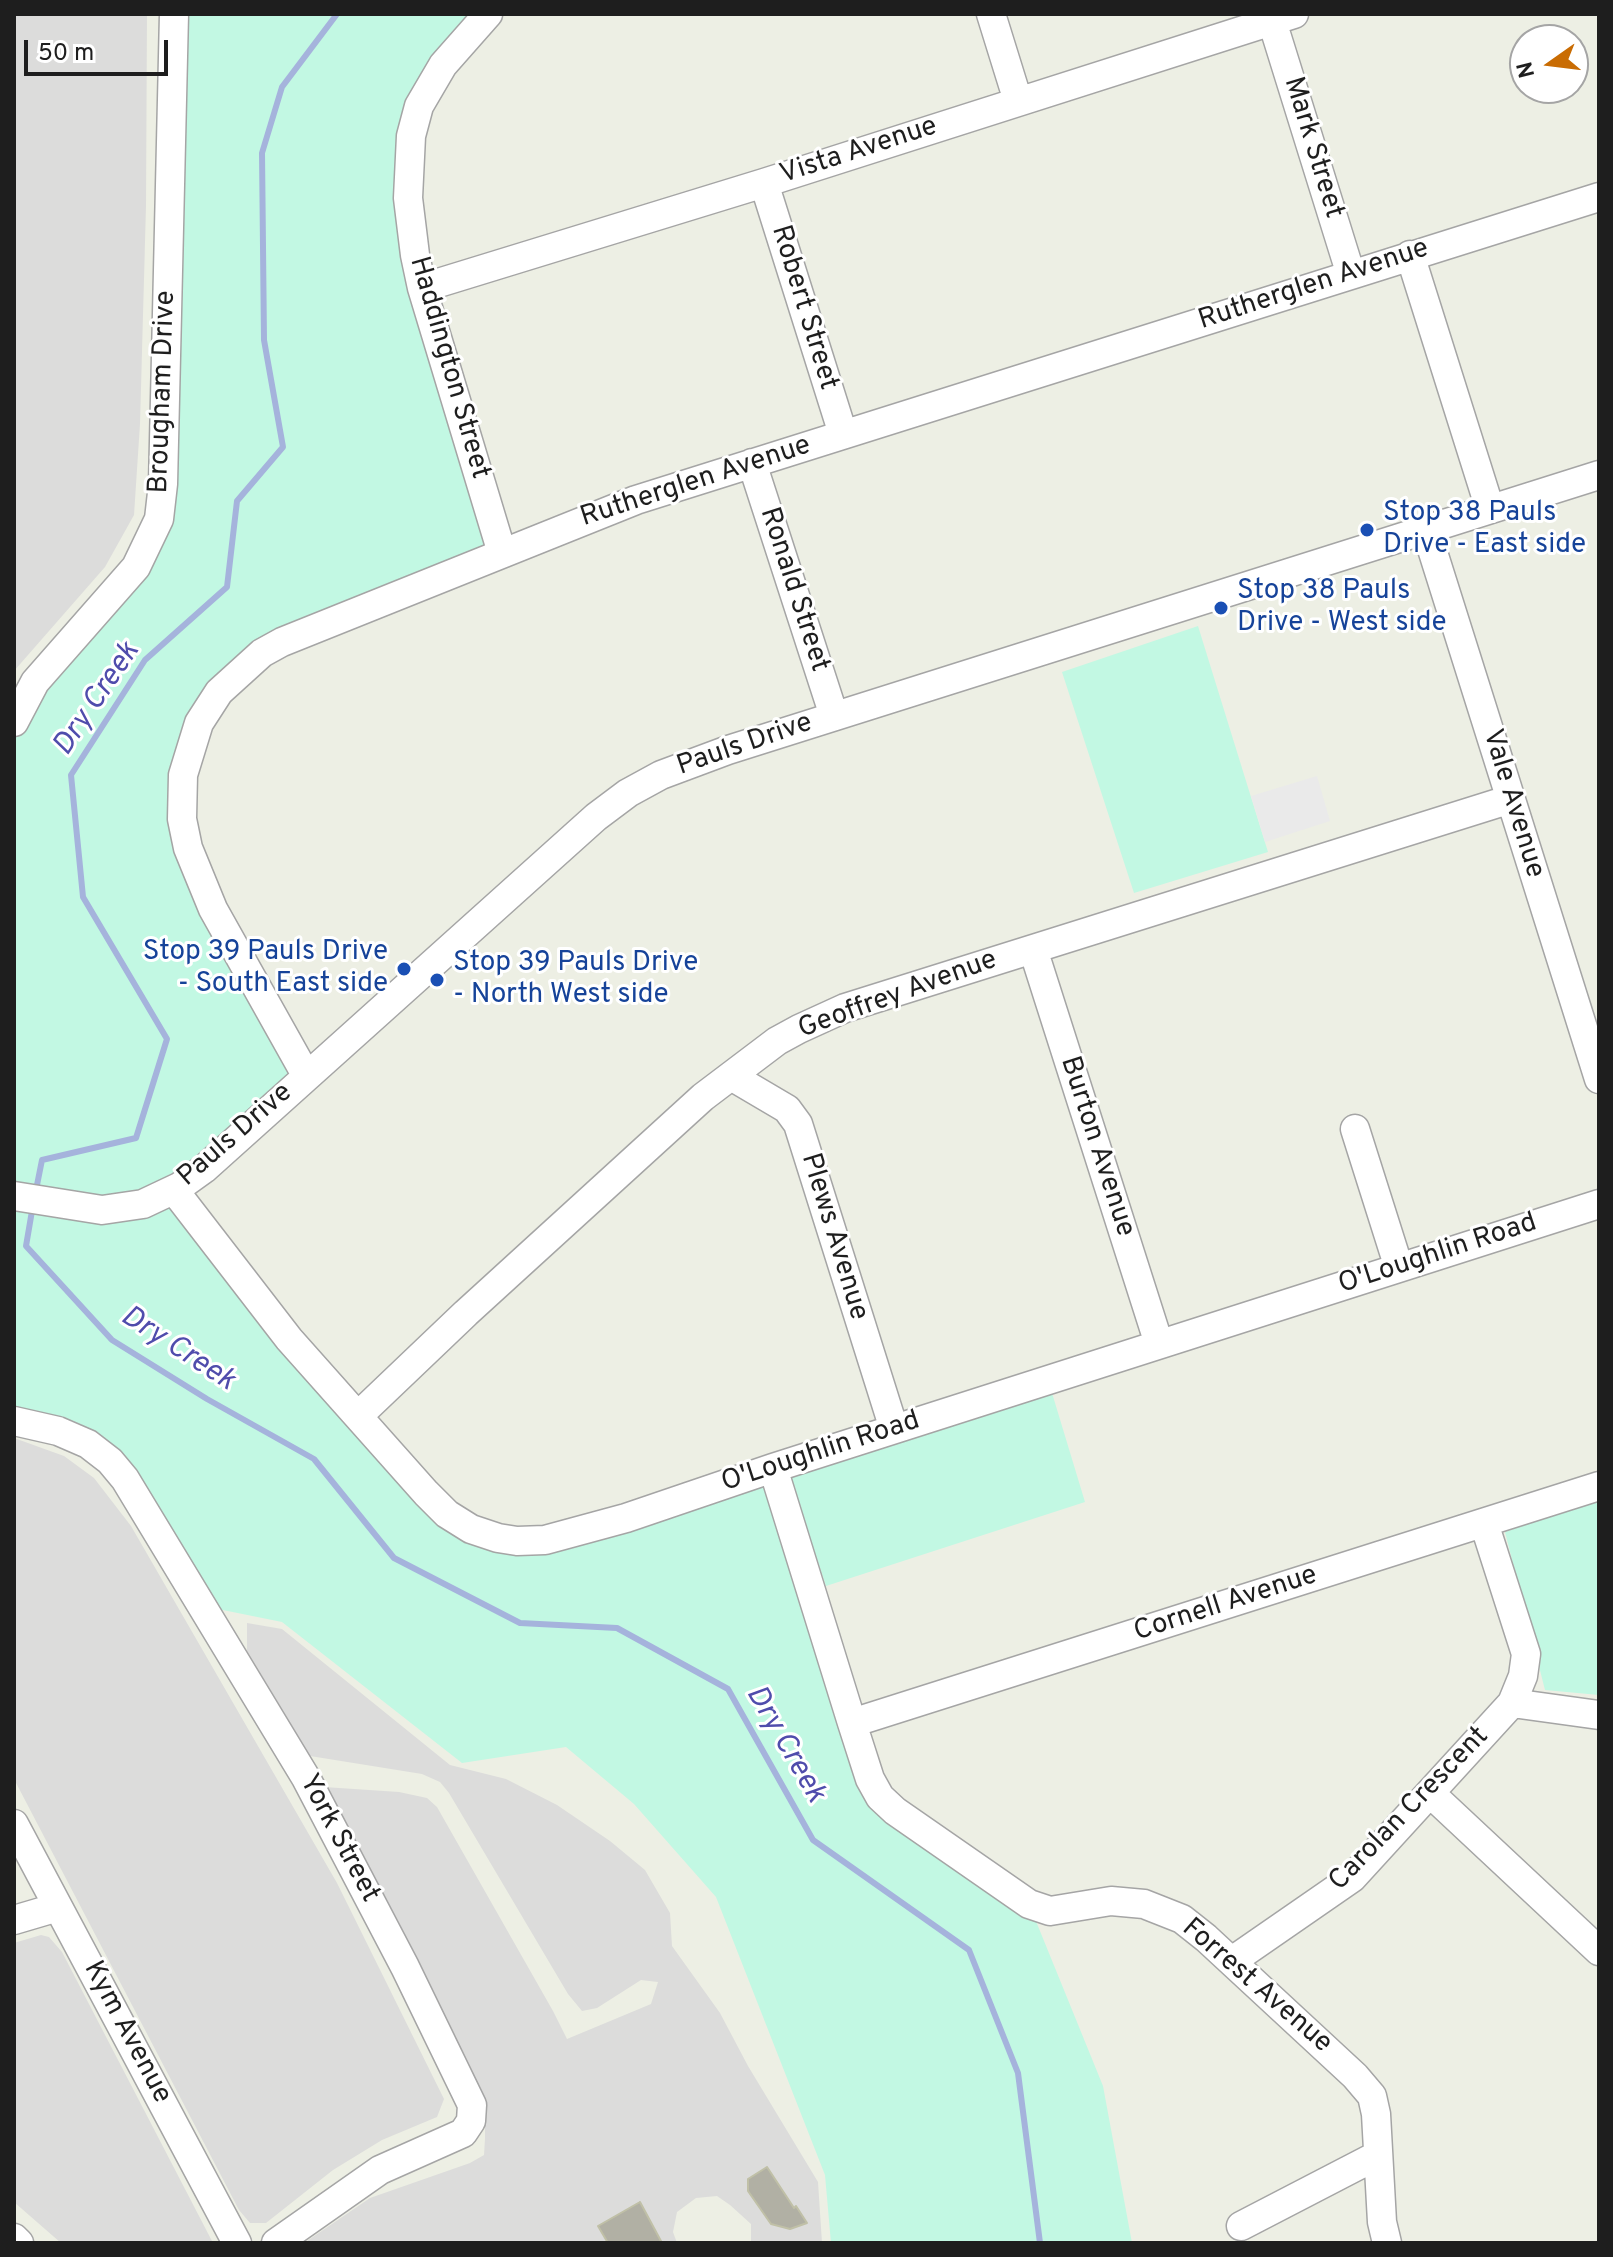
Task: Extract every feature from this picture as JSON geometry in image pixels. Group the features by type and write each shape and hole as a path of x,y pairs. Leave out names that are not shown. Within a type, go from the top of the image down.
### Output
{"street":[{"name":"Brougham Drive","path":"14,722 35,682 136,567 159,519 163,484 174,14"},
{"name":"Haddington Street","path":"488,14 434,78 414,120 408,198 422,288 502,553"},
{"path":"991,14 1018,101"},
{"name":"Vista Avenue","path":"422,288 764,183 1283,17"},
{"name":"Mark Street","path":"1283,17 1351,275"},
{"name":"Robert Street","path":"764,183 843,434"},
{"name":"Rutherglen Avenue","path":"306,1075 224,932 188,848 182,819 182,788 187,755 195,733 219,692 262,653 636,500 1599,197"},
{"path":"1410,255 1490,509"},
{"name":"Ronald Street","path":"752,463 834,716"},
{"name":"Pauls Drive","path":"14,1196 102,1210 154,1201 174,1190 204,1169 596,817 628,793 692,761 1599,475"},
{"name":"Vale Avenue","path":"1426,530 1599,1079"},
{"name":"Geoffrey Avenue","path":"358,1416 703,1097 777,1041 820,1018 1511,799"},
{"name":"Burton Avenue","path":"1033,949 1159,1344"},
{"name":"Plews Avenue","path":"731,1076 787,1109 798,1124 894,1429"},
{"path":"1355,1129 1399,1268"},
{"name":"O'Loughlin Road","path":"174,1190 289,1339 447,1514 485,1535 517,1541 565,1535 626,1518 773,1468 1599,1204"},
{"name":"York Street","path":"14,1421 58,1431 88,1444 110,1461 125,1479 306,1778 405,1967 472,2105 471,2121 463,2133 380,2170 276,2243"},
{"name":"Forrest Avenue","path":"773,1468 870,1779 885,1803 1019,1899 1050,1911 1111,1901 1144,1904 1182,1919 1232,1961 1372,2096 1376,2114 1382,2222 1387,2243"},
{"name":"Cornell Avenue","path":"852,1723 1599,1486"},
{"path":"1484,1523 1526,1654 1520,1685 1512,1703"},
{"name":"Carolan Crescent","path":"1232,1961 1352,1878 1512,1703 1599,1715"},
{"path":"1430,1793 1599,1951"},
{"name":"Kym Avenue","path":"14,1824 237,2243"},
{"path":"14,1920 58,1907"},
{"path":"1241,2226 1378,2155"},
{"path":"14,2238 19,2243"}],"shaded area":[{"path":"14,14 147,14 146,206 140,424 134,515 105,567 14,671"},
{"path":"1317,776 1330,821 1265,842 1251,796"},
{"path":"14,1438 64,1456 94,1478 131,1526 337,1883 444,2099 437,2117 382,2140 333,2170 266,2223 250,2223 239,2210 14,1779"},
{"path":"247,1623 282,1629 450,1765 506,1779 557,1805 610,1841 645,1870 670,1913 672,1946 720,2013 818,2182 822,2243 751,2243 751,2224 717,2196 696,2198 677,2212 673,2232 677,2243 304,2243 370,2198 470,2163 484,2155 485,2139 485,2116 324,1787 399,1792 427,1798 437,1807 567,2039 651,2004 658,1982 641,1980 597,2008 582,2011 568,1994 440,1782 422,1774 310,1756 247,1651"},
{"path":"41,1935 49,1937 62,1952 213,2243 61,2243 14,2202 14,1943"}],"green space":[{"path":"172,14 488,14 443,65 408,171 502,553 271,649 195,733 187,843 306,1075 168,1194 447,1513 498,1538 773,1468 874,1788 1029,1904 1103,2086 1132,2243 831,2243 825,2175 716,1897 634,1804 566,1747 462,1763 282,1622 203,1606 125,1479 14,1421 14,727 153,534"},
{"path":"1198,626 1268,852 1134,893 1062,672"},
{"path":"1052,1393 1085,1502 826,1586 789,1477"},
{"path":"1599,1499 1599,1695 1545,1690 1505,1532"}],"building":[{"path":"767,2167 807,2223 790,2229 771,2224 748,2191 748,2179"},
{"path":"640,2202 662,2243 608,2243 598,2226"}],"waterway":[{"name":"Dry Creek","path":"36,1190 42,1160 136,1138 167,1039 83,897 71,775 145,660 227,587 237,501 283,447 264,340 262,153 282,87 337,14"},
{"name":"Dry Creek","path":"33,1205 26,1246 112,1340 207,1399 314,1459 394,1558 520,1623 617,1628 728,1689 813,1840 969,1950 1018,2073 1040,2243"}],"place":[{"name":"Stop 38 Pauls Drive - East side","path":"1367,530"},
{"name":"Stop 38 Pauls Drive - West side","path":"1221,608"},
{"name":"Stop 39 Pauls Drive - South East side","path":"404,969"},
{"name":"Stop 39 Pauls Drive - North West side","path":"437,980"}]}
